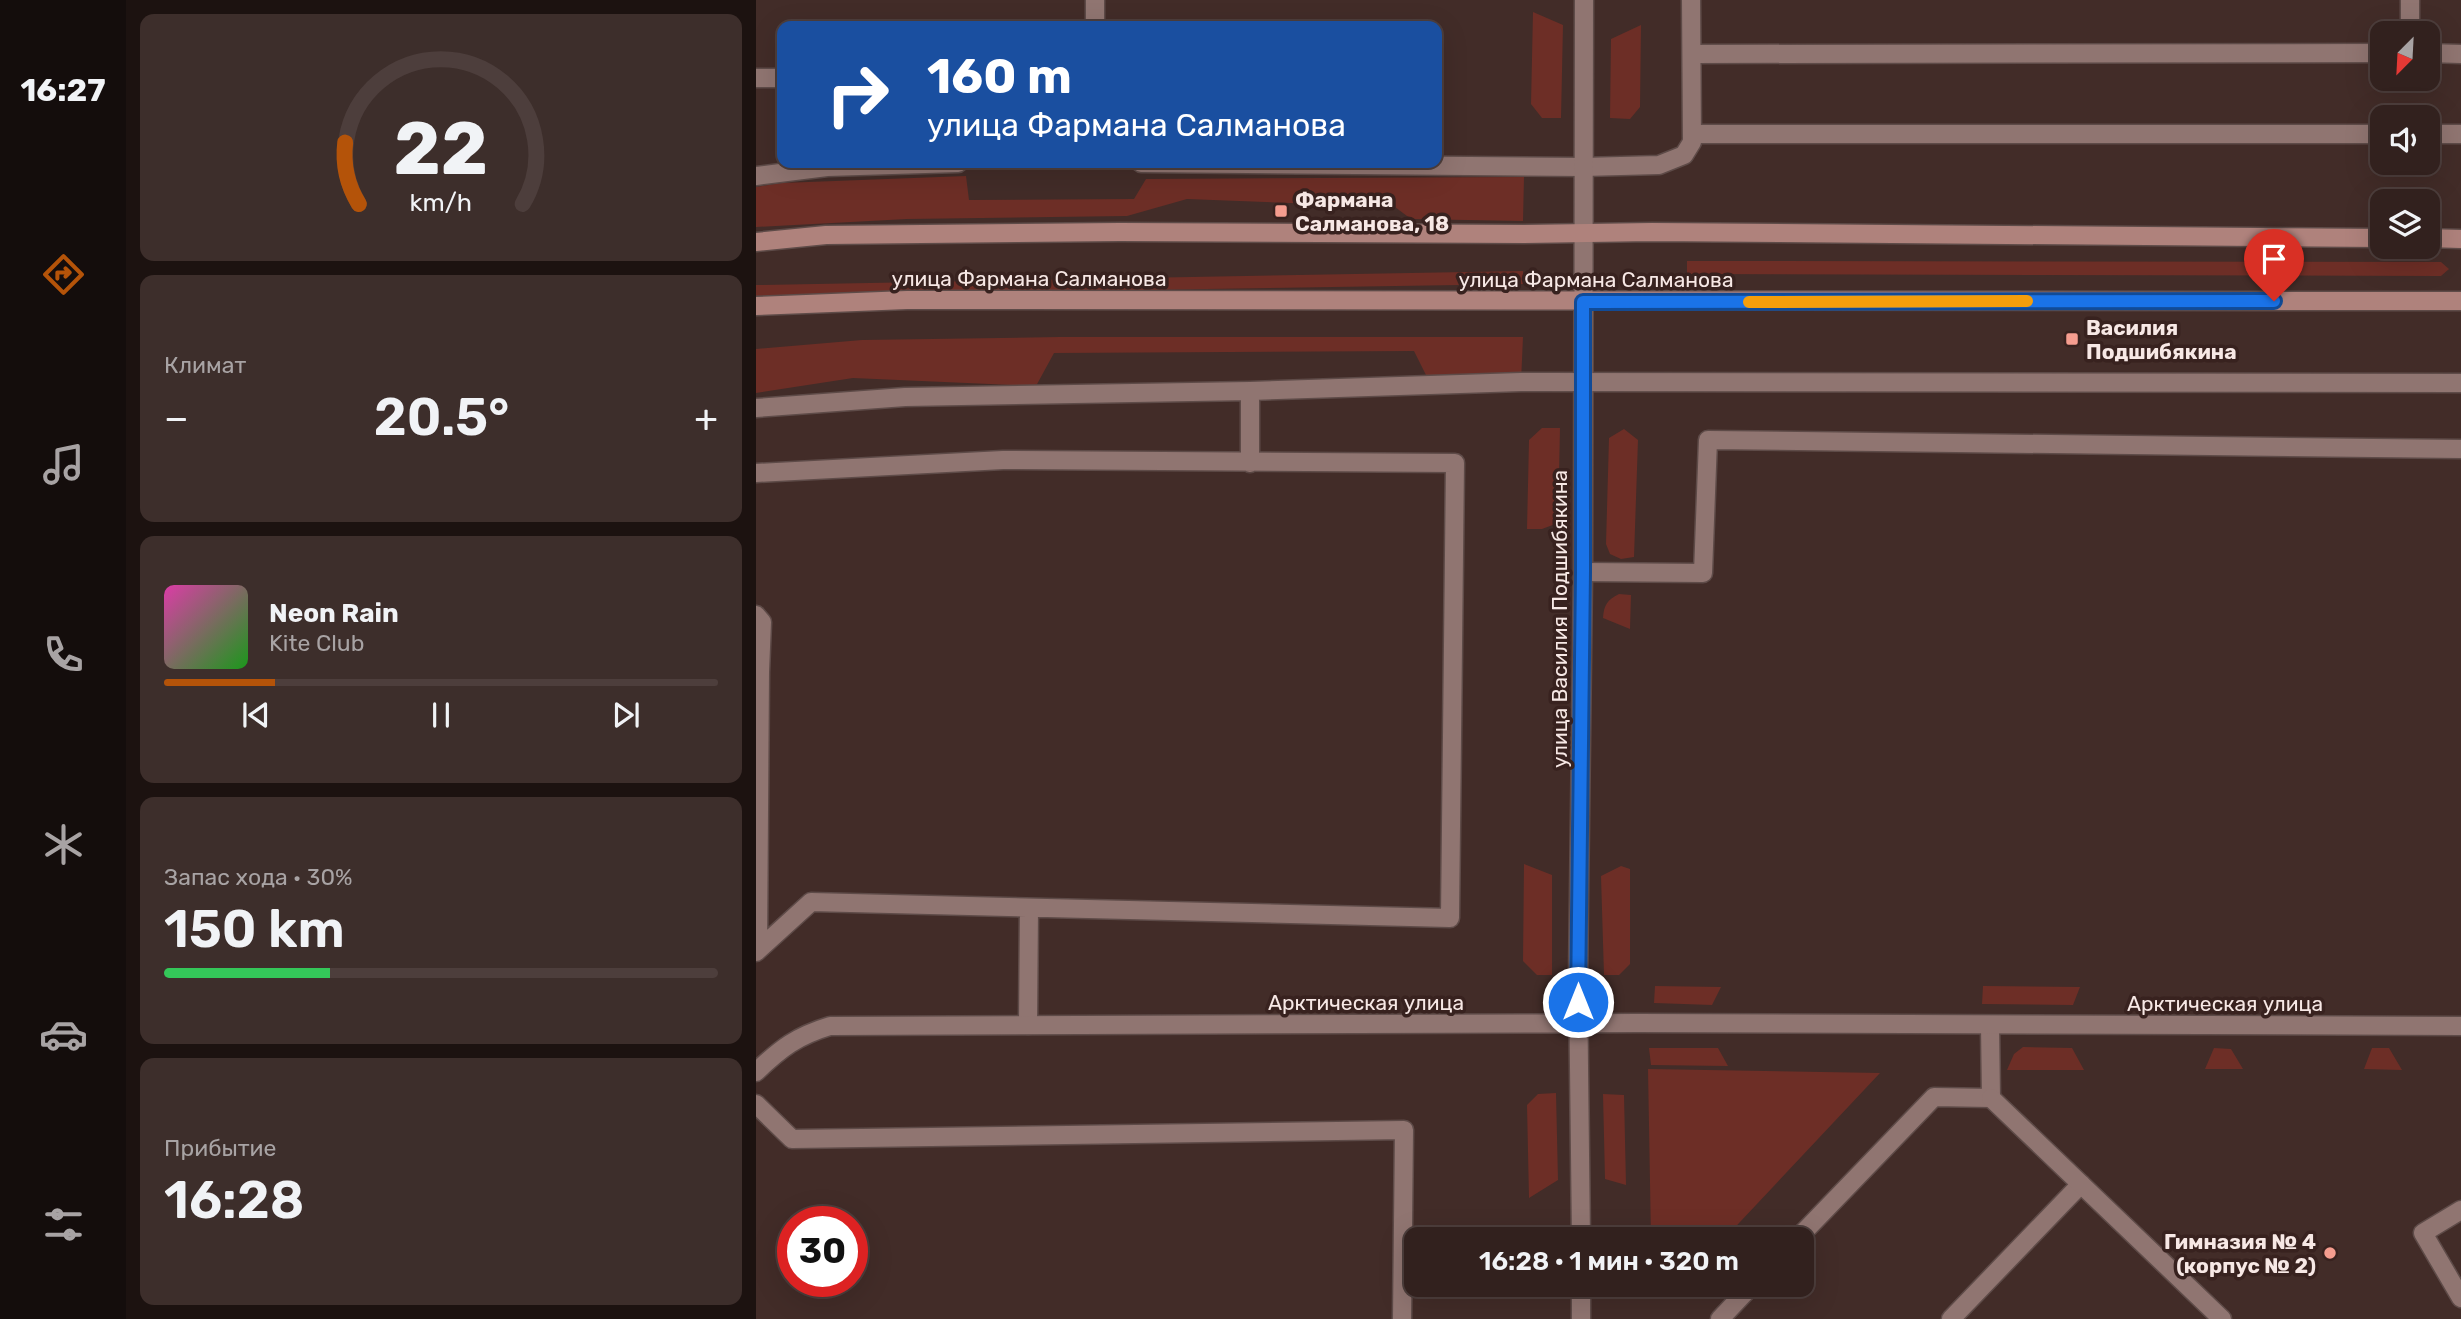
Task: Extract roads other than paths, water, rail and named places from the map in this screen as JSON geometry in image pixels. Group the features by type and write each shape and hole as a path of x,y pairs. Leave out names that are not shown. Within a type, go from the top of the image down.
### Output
{"street":[{"path":"1095,0 1095,21"},
{"name":"улица Василия Подшибякина","path":"1581,1227 1578,1024 1583,572 1584,0"},
{"path":"1442,166 1659,165 1685,155 1692,134 1691,0"},
{"path":"2410,0 2410,21"},
{"path":"1692,54 2370,53"},
{"path":"2440,53 2461,54"},
{"path":"756,78 777,78"},
{"path":"1692,134 2370,134"},
{"path":"2440,134 2461,134"},
{"path":"756,176 819,168"},
{"name":"улица Фармана Салманова","path":"756,242 825,235 1120,232 2370,238"},
{"path":"2440,239 2461,239"},
{"path":"2440,241 2461,247"},
{"name":"улица Фармана Салманова","path":"2437,301 2461,290"},
{"name":"улица Фармана Салманова","path":"756,306 907,300 2461,300"},
{"path":"756,408 905,397 1250,391 1521,382 2461,383"},
{"path":"1250,391 1250,463"},
{"path":"1583,572 1703,573 1708,440 2461,449"},
{"path":"756,473 1003,460 1455,463 1450,918 811,902 757,951"},
{"path":"756,615 762,622 758,674 757,951"},
{"path":"1028,1025 1029,908"},
{"path":"1990,1025 1991,1098"},
{"name":"Арктическая улица","path":"756,1072 778,1051 805,1033 830,1026 2461,1026"},
{"path":"1809,1227 1934,1097 1991,1098 2222,1319"},
{"path":"756,1104 792,1139 1404,1130 1402,1319"},
{"path":"1951,1319 2081,1184"},
{"path":"2461,1210 2423,1233 2461,1298"},
{"path":"1581,1297 1581,1319"},
{"path":"1720,1319 1741,1297"}],"place":[{"name":"Фармана Салманова, 18","path":"1281,211"},
{"name":"Василия Подшибякина","path":"2072,339"},
{"name":"Гимназия № 4 (корпус № 2)","path":"2330,1253"}]}
